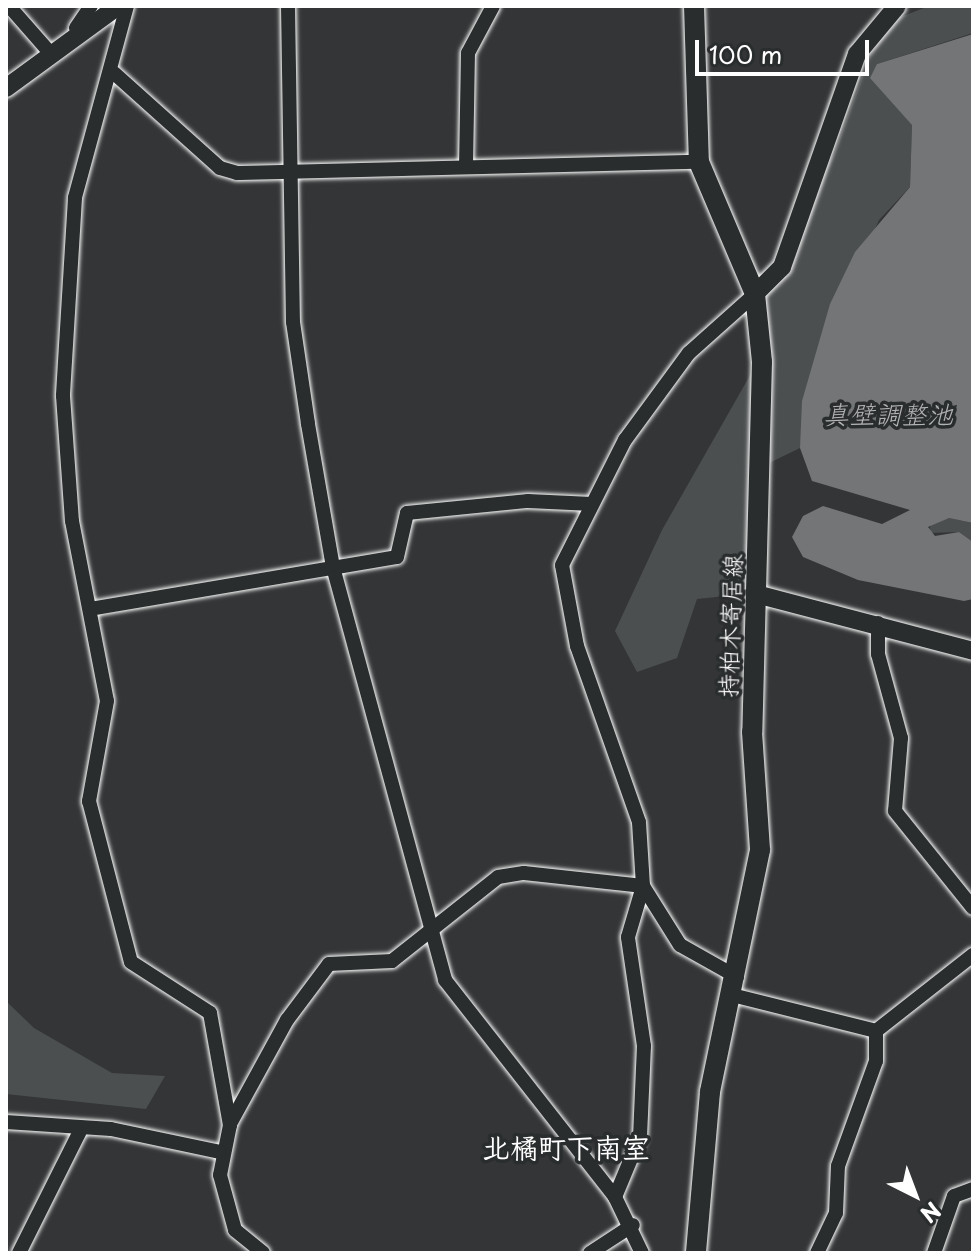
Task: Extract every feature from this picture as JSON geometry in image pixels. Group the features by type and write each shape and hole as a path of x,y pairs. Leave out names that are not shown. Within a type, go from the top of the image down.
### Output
{"main road":[{"name":"持柏木寄居線","path":"694,6 699,162 755,294 762,362 760,595 752,732 760,850 736,986 710,1092 696,1253"}],"street":[{"path":"9,6 49,52"},
{"path":"6,88 82,24 91,6"},
{"path":"49,52 118,6"},
{"path":"127,6 114,73 84,143 75,198 63,396 72,521 107,701 89,801 131,962 210,1013 230,1125"},
{"path":"288,6 293,322 333,567 445,980 615,1197 633,1225 642,1253"},
{"path":"466,167 468,53 493,6"},
{"path":"615,1197 640,1137 644,1046 628,937 643,886 639,822 562,588 562,565 625,440 689,353 782,267 857,54 897,6"},
{"path":"114,73 220,168 290,173 699,162"},
{"path":"90,609 397,557 407,513 528,501 592,504"},
{"path":"760,595 878,623 973,651"},
{"path":"878,623 878,654 901,738 895,811 973,908"},
{"path":"263,1253 235,1230 220,1152 230,1125 287,1020 329,964 392,961 434,936 477,888 498,877 524,873 643,886"},
{"path":"643,886 680,945 736,986 876,1031"},
{"path":"876,1031 973,955"},
{"path":"817,1253 836,1213 838,1166 876,1061 876,1031"},
{"path":"6,1122 80,1131 111,1129 220,1152"},
{"path":"19,1253 80,1131"},
{"path":"934,1253 954,1196 973,1189"},
{"path":"590,1253 633,1225"}],"shaded area":[{"path":"929,6 973,6 973,33 877,64 912,125 910,187 879,220 811,376 800,448 755,470 746,594 697,599 677,658 637,672 615,631 662,530 761,356 761,296 788,273 804,208 834,154 869,58 893,20"},
{"path":"949,518 973,523 973,542 959,532 928,533 932,522"},
{"path":"6,1001 34,1028 112,1073 165,1076 146,1109 6,1094"}],"water":[{"name":"真壁調整池","path":"973,34 973,523 949,518 928,527 935,536 959,532 973,542 973,599 964,601 858,580 803,557 792,537 803,516 823,506 882,524 910,510 812,481 800,448 802,401 830,304 855,252 910,187 912,125 870,78 877,64"}],"district":[{"name":"北橘町下南室","path":"566,1147"}]}
